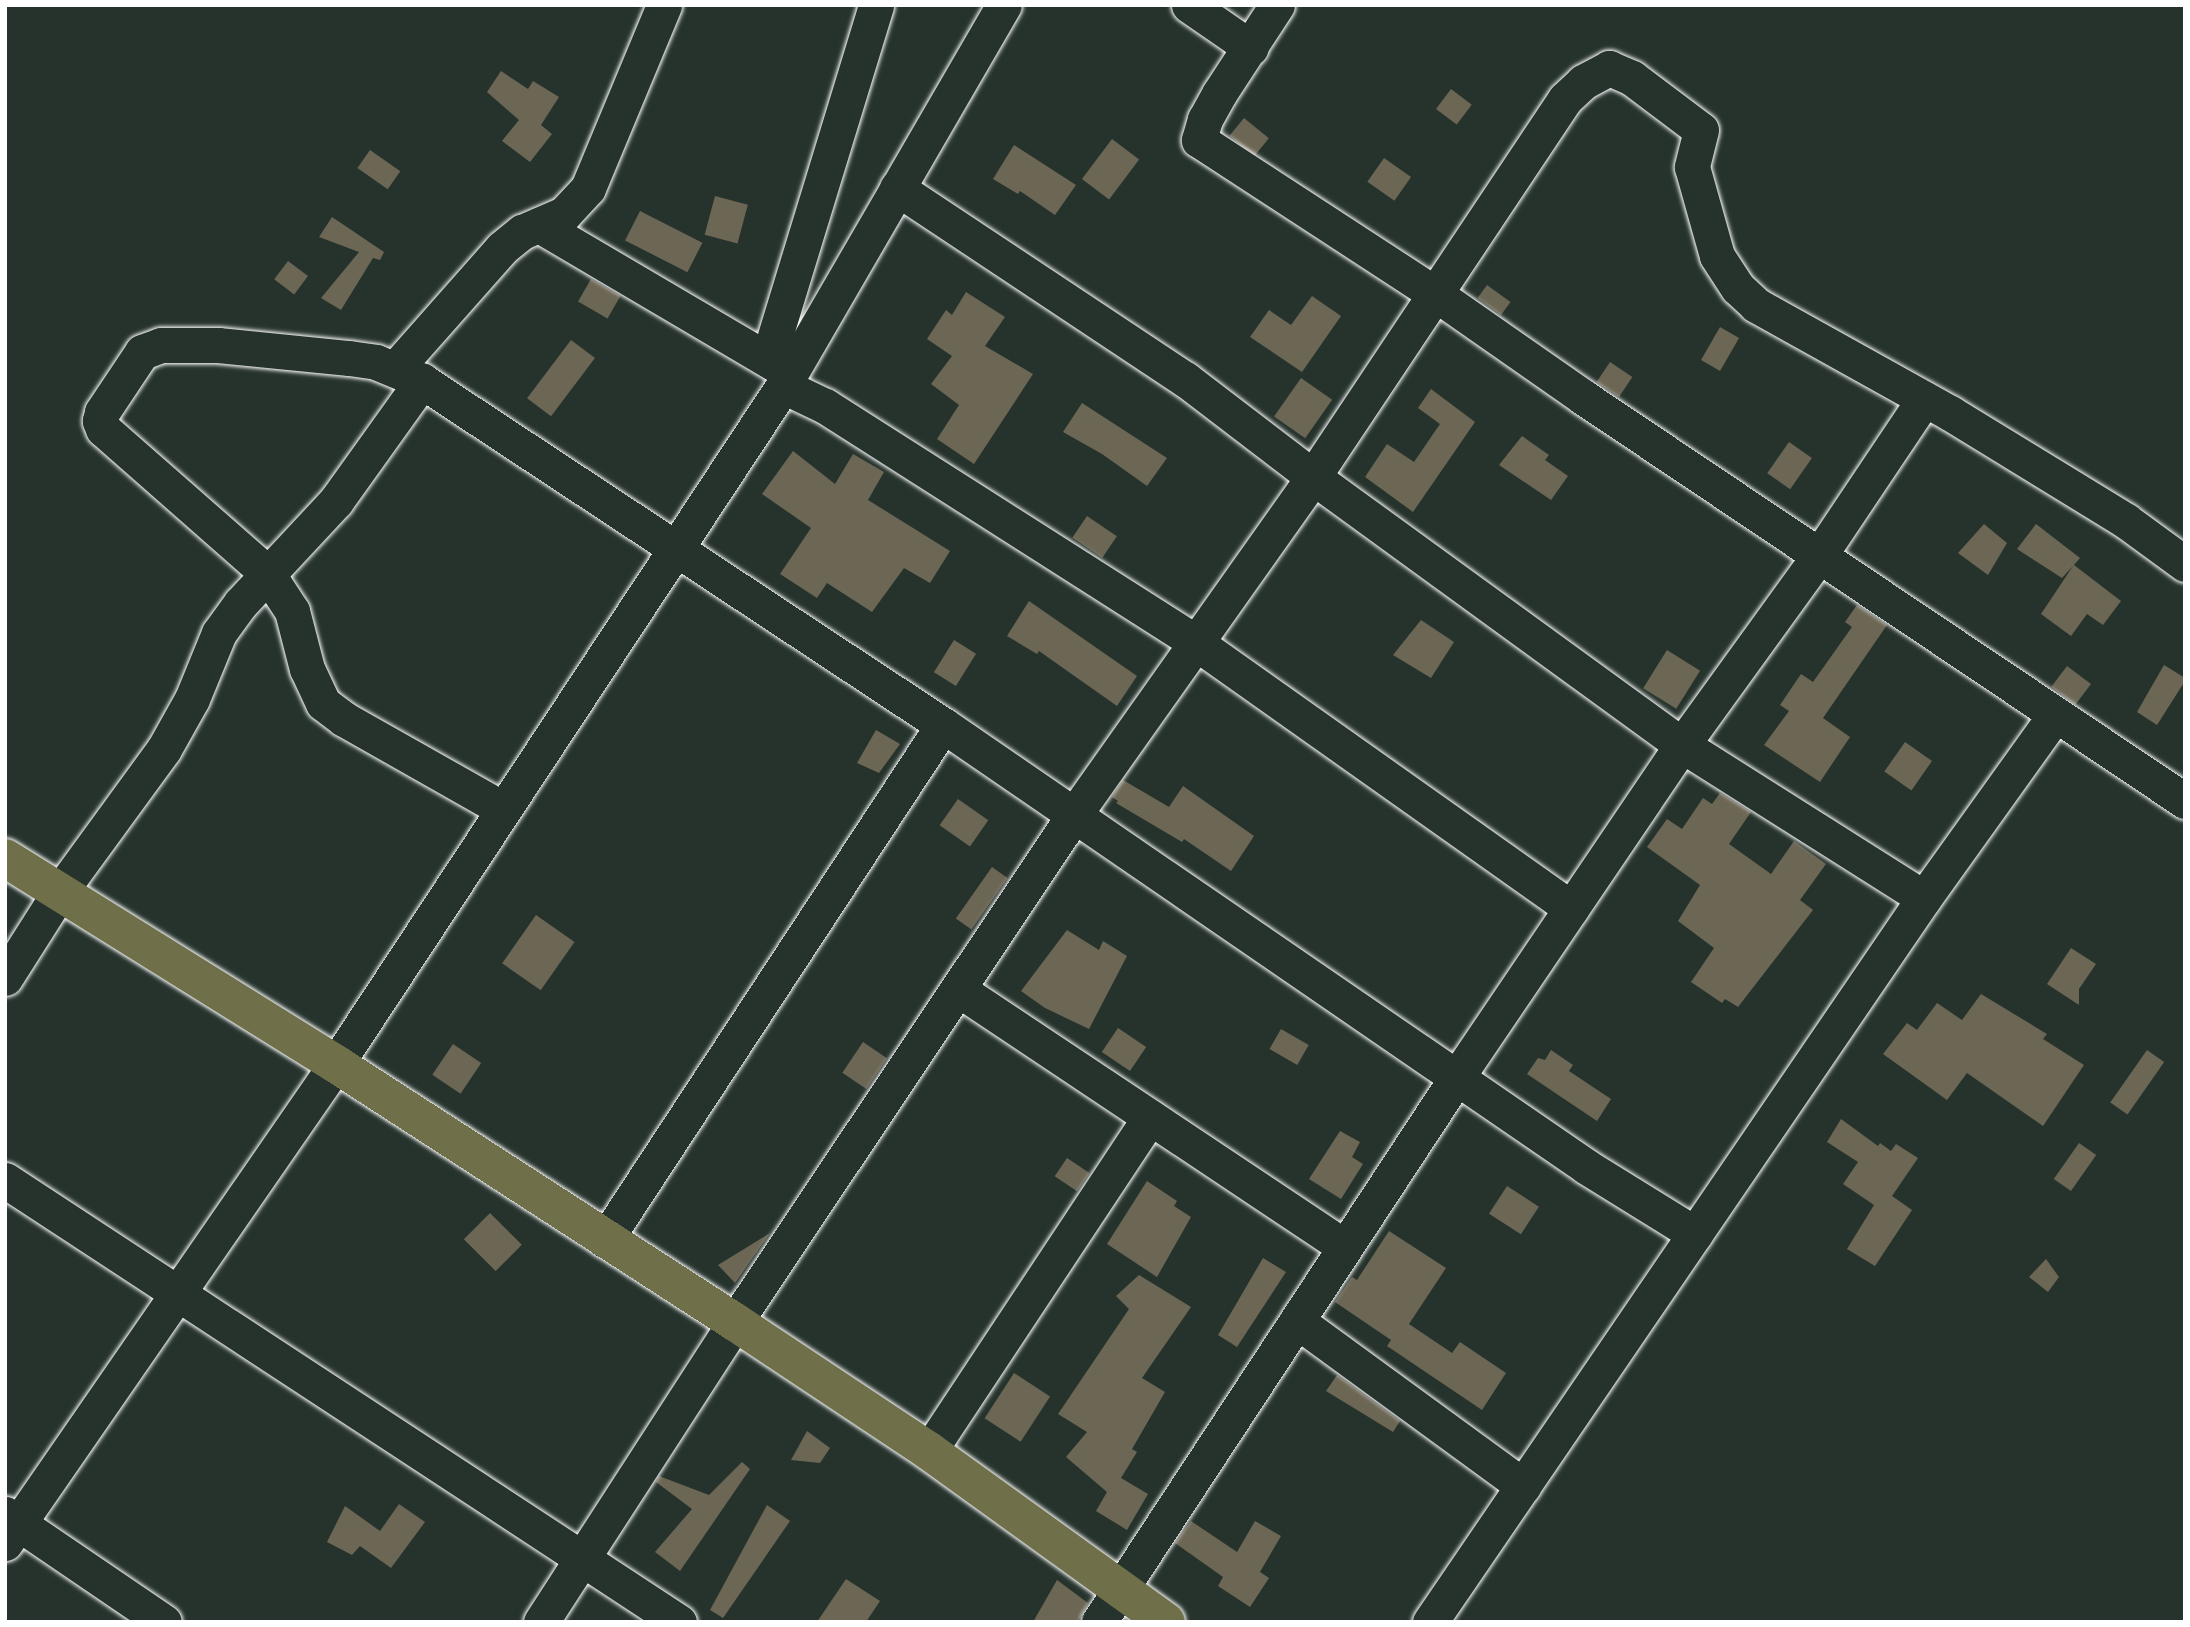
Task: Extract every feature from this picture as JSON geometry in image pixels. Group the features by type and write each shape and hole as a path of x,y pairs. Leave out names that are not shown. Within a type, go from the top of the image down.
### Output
{"main road":[{"path":"5,858 336,1064 735,1322 929,1451 1166,1622"}],"street":[{"path":"5,978 60,893 164,749 191,699 219,633 268,573 336,501 409,374 502,247 523,232 564,214 588,188 664,5"},
{"path":"781,372 876,5"},
{"path":"164,1622 10,1527 336,1064 675,547 897,188 1004,5"},
{"path":"1189,5 1251,48"},
{"path":"1277,5 1205,119 1199,140 1437,295 1819,556 2185,801"},
{"path":"541,1622 735,1322 1074,816 1313,477 1437,295 1565,99 1583,82 1609,68 1632,78 1700,130 1692,167 1717,256 1738,288 1756,305 1924,399 2126,521 2185,564"},
{"path":"897,188 1185,379 1313,477 1682,746 1924,898"},
{"path":"539,225 781,372 825,405 1195,642 1571,908"},
{"path":"503,809 344,719 323,704 307,670 292,611 268,573 103,429 100,421 102,412 142,352 160,345 218,345 376,362 409,374 943,725 1587,1167 1695,1234"},
{"path":"1099,1622 1571,908 1682,746 1819,556 1924,399"},
{"path":"1430,1622 1924,898 2055,715"},
{"path":"605,1240 943,725"},
{"path":"958,989 1345,1247"},
{"path":"929,1451 1150,1117"},
{"path":"5,1180 679,1622"},
{"path":"1297,1321 1523,1486"}],"building":[{"path":"501,71 528,89 533,81 559,97 541,125 552,134 530,162 502,141 519,120 487,92"},
{"path":"1451,89 1472,105 1457,125 1436,109"},
{"path":"1244,118 1269,138 1254,156 1230,136"},
{"path":"1112,139 1139,159 1109,199 1082,179"},
{"path":"1014,145 1076,185 1055,215 1020,191 1018,194 993,179"},
{"path":"370,150 400,171 388,189 357,168"},
{"path":"1384,158 1411,177 1394,201 1367,182"},
{"path":"715,196 748,205 737,243 705,235"},
{"path":"640,211 702,243 687,272 625,240"},
{"path":"332,217 384,252 380,260 373,258 341,310 321,298 359,252 319,237"},
{"path":"288,261 308,276 294,294 274,279"},
{"path":"591,279 620,296 607,319 578,302"},
{"path":"1487,285 1510,302 1501,315 1478,298"},
{"path":"966,292 1005,317 985,346 1033,374 974,464 937,439 959,405 931,384 952,356 927,339 946,310 952,315"},
{"path":"1312,296 1341,316 1302,372 1250,337 1269,310 1291,325"},
{"path":"1720,327 1739,338 1720,371 1701,360"},
{"path":"571,340 595,358 551,416 527,398"},
{"path":"1610,362 1632,377 1619,397 1597,382"},
{"path":"1301,378 1332,400 1305,438 1274,417"},
{"path":"1431,389 1475,422 1413,512 1365,477 1387,444 1414,462 1440,424 1418,408"},
{"path":"1082,403 1167,458 1147,486 1102,454 1063,432"},
{"path":"1522,436 1549,455 1545,460 1568,476 1551,500 1499,465"},
{"path":"1789,442 1812,458 1790,489 1767,473"},
{"path":"793,451 835,484 853,454 884,472 868,500 950,551 930,583 904,568 872,612 827,583 817,598 780,574 811,528 762,494"},
{"path":"1087,516 1117,536 1102,558 1072,538"},
{"path":"1984,524 2007,543 1988,575 1958,553"},
{"path":"2036,524 2080,558 2074,565 2121,601 2103,625 2087,614 2071,636 2041,614 2073,566 2062,578 2017,549"},
{"path":"1029,601 1137,676 1117,706 1039,651 1037,654 1007,636"},
{"path":"1857,605 1887,625 1823,718 1850,737 1820,782 1764,745 1789,711 1780,705 1801,674 1813,682 1852,627 1845,622"},
{"path":"1421,620 1454,642 1431,678 1393,655"},
{"path":"954,640 976,654 956,686 934,672"},
{"path":"1667,650 1700,671 1676,709 1643,688"},
{"path":"2164,665 2185,678 2185,681 2157,725 2137,712"},
{"path":"2067,666 2091,684 2075,705 2051,687"},
{"path":"876,730 900,744 879,773 857,763"},
{"path":"1905,742 1932,761 1911,790 1884,771"},
{"path":"1123,780 1169,807 1183,786 1254,836 1231,871 1184,839 1182,842 1116,803 1118,801 1112,797"},
{"path":"1720,793 1751,812 1729,844 1771,874 1794,841 1826,864 1800,900 1813,910 1738,1007 1725,999 1722,1003 1691,982 1714,948 1678,921 1700,885 1647,847 1667,819 1682,829 1703,798 1712,804"},
{"path":"958,799 988,820 970,846 940,825"},
{"path":"992,867 1008,878 971,930 956,919"},
{"path":"536,915 575,942 541,990 502,963"},
{"path":"1067,930 1099,950 1103,941 1127,956 1089,1029 1045,1008 1021,991"},
{"path":"2071,948 2096,964 2079,989 2079,1005 2047,984"},
{"path":"1981,994 2047,1034 2043,1039 2084,1065 2043,1126 1967,1073 1947,1100 1883,1054 1907,1023 1917,1030 1937,1003 1962,1020"},
{"path":"1118,1028 1146,1047 1130,1071 1102,1052"},
{"path":"1281,1029 1309,1045 1297,1065 1270,1049"},
{"path":"863,1042 887,1058 866,1089 842,1073"},
{"path":"453,1044 481,1063 460,1094 432,1075"},
{"path":"1551,1050 1573,1065 1569,1071 1611,1099 1597,1121 1527,1074 1538,1058 1545,1060"},
{"path":"2147,1050 2164,1062 2127,1114 2110,1102"},
{"path":"1841,1119 1878,1146 1880,1143 1891,1151 1896,1144 1918,1158 1892,1196 1912,1210 1875,1266 1847,1249 1874,1205 1843,1184 1858,1162 1827,1142"},
{"path":"1340,1131 1360,1142 1352,1157 1363,1164 1341,1199 1309,1179"},
{"path":"2079,1143 2096,1155 2071,1191 2054,1179"},
{"path":"1067,1158 1089,1173 1077,1191 1055,1176"},
{"path":"1147,1181 1177,1201 1174,1206 1191,1217 1157,1277 1107,1244"},
{"path":"1507,1186 1539,1207 1521,1234 1489,1214"},
{"path":"490,1213 522,1245 496,1271 464,1239"},
{"path":"1389,1231 1446,1268 1409,1324 1452,1353 1460,1342 1506,1373 1482,1410 1387,1346 1391,1340 1335,1302 1352,1277 1357,1280"},
{"path":"770,1233 735,1283 718,1265"},
{"path":"1263,1258 1286,1272 1237,1347 1218,1335"},
{"path":"2046,1259 2059,1277 2048,1292 2029,1277"},
{"path":"1139,1275 1191,1307 1142,1378 1165,1392 1132,1449 1137,1452 1121,1478 1148,1494 1127,1530 1096,1511 1107,1492 1066,1457 1087,1432 1058,1414 1129,1309 1116,1296"},
{"path":"1014,1373 1050,1396 1021,1442 985,1418"},
{"path":"1337,1375 1400,1421 1393,1432 1326,1391"},
{"path":"807,1431 830,1448 820,1463 791,1460"},
{"path":"742,1462 750,1469 680,1571 655,1552 692,1509 656,1482 659,1476 709,1495"},
{"path":"399,1504 425,1522 391,1568 360,1546 352,1555 327,1542 345,1506 380,1531"},
{"path":"767,1505 790,1521 723,1618 710,1610"},
{"path":"1191,1521 1237,1552 1255,1521 1281,1536 1260,1572 1269,1578 1250,1607 1218,1586 1223,1577 1175,1543"},
{"path":"846,1579 880,1601 866,1622 817,1622"},
{"path":"1057,1580 1088,1603 1080,1618 1077,1622 1033,1622"}]}
